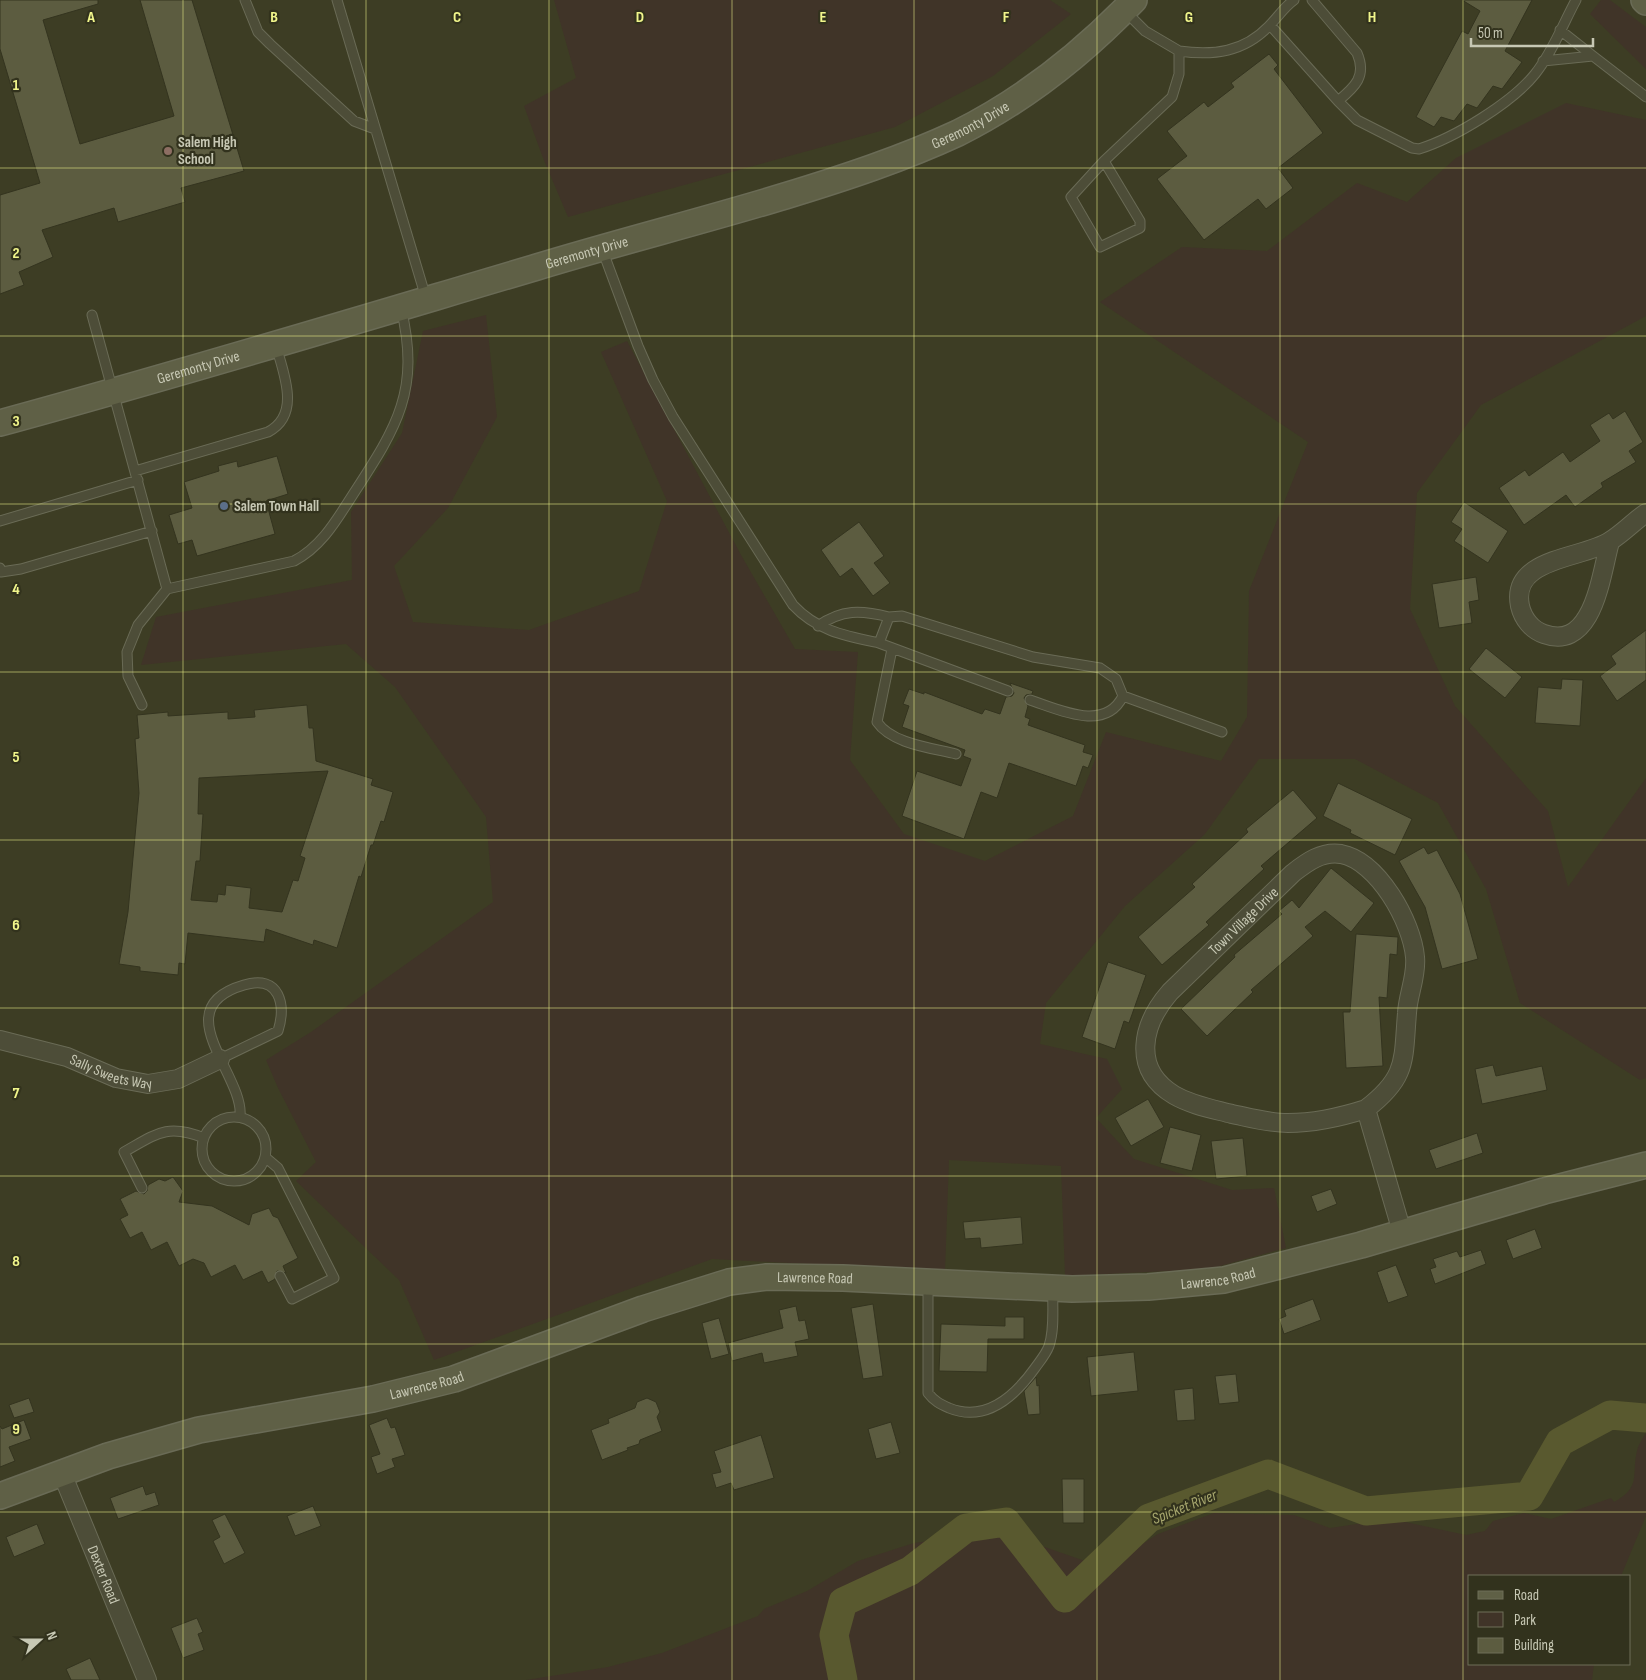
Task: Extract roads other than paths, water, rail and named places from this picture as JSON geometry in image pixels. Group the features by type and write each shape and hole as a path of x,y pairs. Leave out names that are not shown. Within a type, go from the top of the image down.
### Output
{"street":[{"name":"Geremonty Drive","path":"0,423 114,392 837,180 909,155 960,131 1041,82 1087,46 1129,5"},
{"path":"1610,542 1590,612 1583,625 1571,633 1558,636 1543,634 1531,627 1523,615 1520,601 1522,587 1529,574 1541,566 1610,542 1646,513"},
{"name":"Town Village Drive","path":"1328,854 1341,854 1353,859 1382,884 1399,908 1406,924 1415,956 1415,972 1408,1002 1403,1062 1392,1084 1366,1109 1325,1120 1288,1123 1249,1118 1188,1102 1162,1086 1153,1074 1145,1048 1145,1036 1152,1017 1170,992 1304,863 1328,854"},
{"name":"Sally Sweets Way","path":"0,1040 67,1057 116,1078 148,1084 178,1078 220,1059"},
{"path":"1366,1109 1402,1232"},
{"name":"Lawrence Road","path":"0,1496 61,1471 199,1430 414,1391 504,1362 643,1309 729,1282 767,1277 843,1278 1052,1288 1148,1287 1224,1280 1307,1260 1544,1191 1646,1165"},
{"name":"Dexter Road","path":"61,1471 147,1680"}],"lane":[{"path":"245,0 258,32 270,44 354,121 375,129"},
{"path":"337,0 427,300"},
{"path":"1129,5 1145,30 1162,43 1179,51 1208,53 1233,50 1257,37 1294,0"},
{"path":"1312,0 1357,53 1361,61 1360,80 1355,87 1338,101"},
{"path":"1270,25 1357,120 1412,148 1419,149 1496,109 1526,84 1543,61 1576,0"},
{"path":"1560,30 1646,97"},
{"path":"1104,161 1140,220 1140,228 1100,247 1071,197 1104,161 1172,97 1179,74 1179,51"},
{"path":"1543,61 1593,56"},
{"path":"602,249 638,346 673,417 779,586 802,615 818,626 834,633 879,643 1008,690"},
{"path":"142,705 128,676 127,652 138,625 167,590 294,561 310,553 333,526 387,441 400,412 406,382 408,353 407,333 401,308"},
{"path":"92,315 167,590"},
{"path":"0,520 277,428 287,410 288,391 276,344"},
{"path":"0,568 1,572 21,569 152,531"},
{"path":"818,626 831,617 857,611 889,617 902,616 1032,657 1100,668 1116,679 1123,696 1222,732"},
{"path":"879,643 889,617"},
{"path":"892,649 877,722 890,734 918,745 956,754"},
{"path":"1030,700 1078,715 1089,716 1111,711 1119,704 1123,696"},
{"path":"220,1059 278,1032 282,1007 281,997 274,989 251,983 231,990 215,1004 209,1018 208,1028 220,1059 238,1092 240,1117"},
{"path":"240,1117 258,1128 264,1136 265,1157 261,1167 244,1180 233,1182 223,1180 214,1174 206,1166 202,1156 204,1138 211,1126 220,1120 240,1117"},
{"path":"142,1188 124,1152 167,1130 190,1132 204,1138"},
{"path":"265,1157 278,1168 334,1278 292,1299 280,1276"},
{"path":"928,1283 928,1393 938,1403 957,1411 970,1413 996,1407 1008,1400 1044,1355 1049,1346 1052,1329 1052,1288"}],"waterway":[{"name":"Spicket River","path":"843,1680 834,1635 843,1602 910,1571 966,1528 1006,1522 1065,1598 1149,1518 1268,1474 1366,1511 1529,1496 1560,1442 1610,1415 1646,1418"}],"place":[{"name":"Salem High School","path":"168,151"},
{"name":"Salem Town Hall","path":"224,506"}]}
